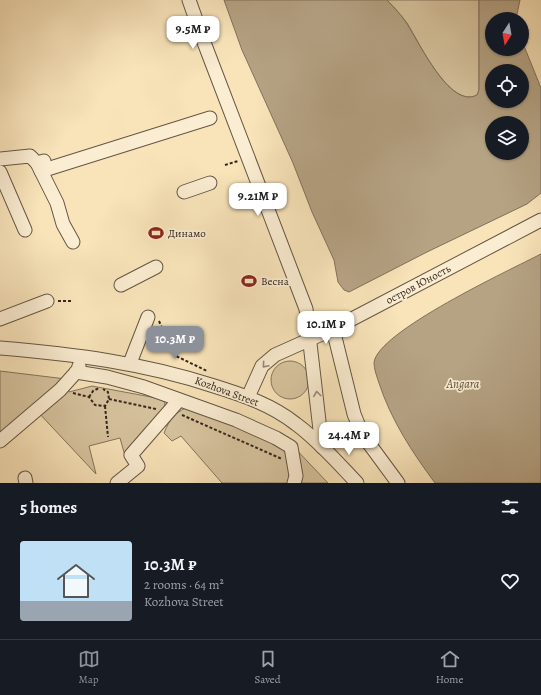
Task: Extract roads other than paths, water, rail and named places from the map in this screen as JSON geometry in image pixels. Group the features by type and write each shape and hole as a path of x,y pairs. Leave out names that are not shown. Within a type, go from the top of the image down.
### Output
{"street":[{"path":"189,0 306,309 322,447"},
{"path":"39,167 210,118"},
{"path":"0,159 30,156 39,167 57,203 63,224 73,242"},
{"path":"39,167 49,160"},
{"path":"0,172 25,230"},
{"path":"184,192 210,183"},
{"name":"остров Юность","path":"248,397 262,366 275,355 333,329 541,220"},
{"path":"121,285 156,267"},
{"path":"0,319 47,301"},
{"path":"130,363 153,317"},
{"path":"333,329 354,414 362,434 398,483"},
{"name":"Kozhova Street","path":"0,347 130,363 173,372 248,397 272,408 296,424 322,447 357,483"},
{"path":"0,441 60,390 78,370 81,356"},
{"path":"76,372 107,377 144,387 178,406 236,420 285,442 291,447 296,476 294,483"},
{"path":"117,483 138,466 131,455 178,406"}],"water":[{"path":"224,0 387,0 403,18 435,70 445,83 456,92 466,97 477,95 479,90 479,0 520,0 517,12 485,12 485,56 528,56 541,88 541,193 527,204 427,252 349,292 344,290 338,282 334,260 312,212 293,163 242,50"},
{"name":"Angara","path":"541,254 541,483 435,483 418,460 396,423 384,397 374,368 374,363 381,350 397,335 420,319 447,302"}],"place":[{"name":"Динамо","path":"156,233"},
{"name":"Весна","path":"249,281"}]}
